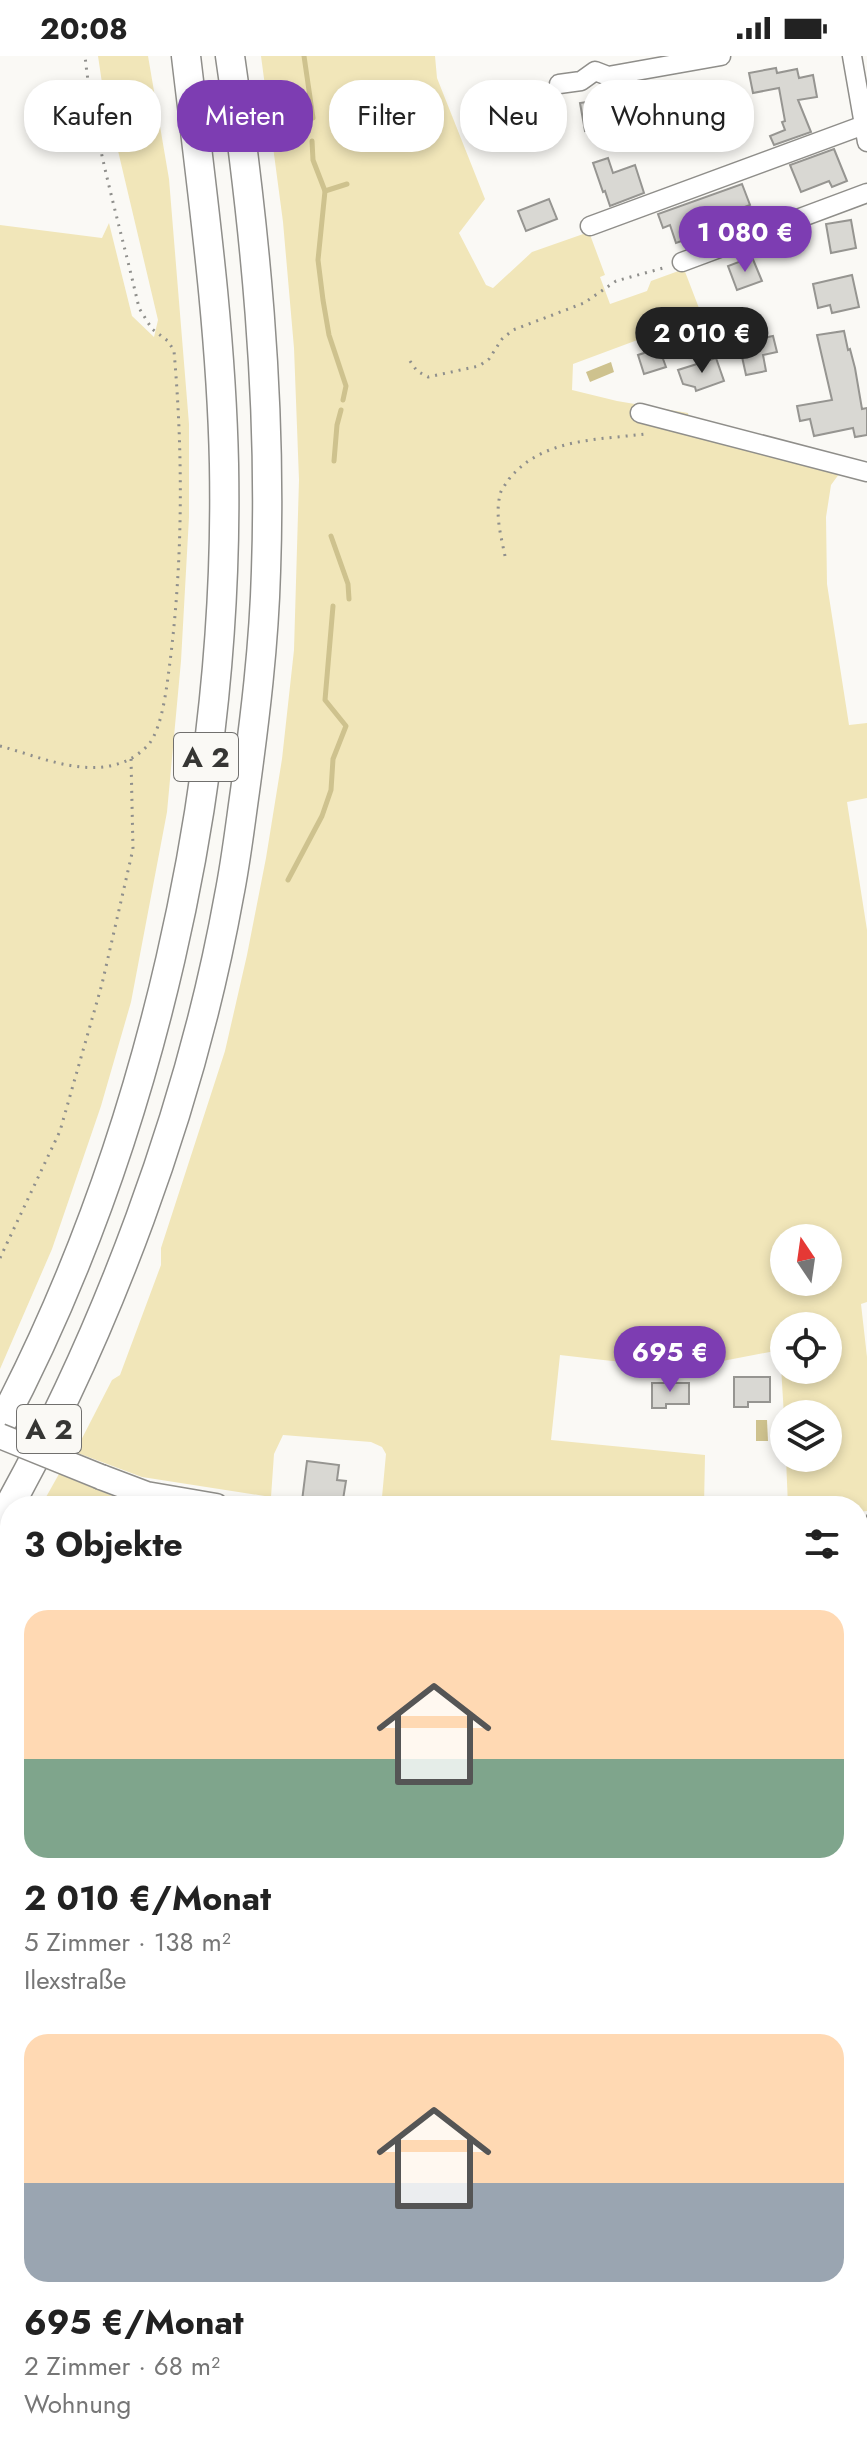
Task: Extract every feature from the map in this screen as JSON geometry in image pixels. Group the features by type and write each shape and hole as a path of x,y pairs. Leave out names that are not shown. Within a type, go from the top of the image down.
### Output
{"highway":[{"name":"A 2","path":"0,1426 69,1280 118,1145 150,1040 177,933 202,793 218,654 224,466 213,279 186,56"},
{"name":"A 2","path":"14,1496 41,1447 98,1322 155,1175 198,1035 229,896 255,721 266,572 266,406 254,239 230,56"}],"main road":[{"path":"0,1436 155,1496"}],"street":[{"path":"567,83 581,81 590,65 608,76 721,56"},
{"path":"590,226 866,133 852,56"},
{"path":"682,262 867,193"},
{"path":"640,413 867,472"}],"path":[{"path":"0,746 86,769 111,766 131,758 149,744 157,727 167,685 179,564 181,438 174,351 168,341 152,329 139,308 100,152 85,56"},
{"path":"410,361 417,371 428,377 479,366 489,359 502,339 513,330 584,303 616,281 682,262"},
{"path":"505,556 497,515 500,491 515,472 541,453 579,440 650,433"},
{"path":"0,1258 60,1131 102,984 133,849 131,758"}],"shaded area":[{"path":"98,56 148,56 152,80 102,80"},
{"path":"261,56 435,56 438,80 329,80 329,152 444,152 444,96 460,136 460,152 466,152 485,199 459,233 486,285 493,288 532,252 589,232 605,275 600,277 610,304 647,291 651,281 684,269 702,316 573,364 572,390 688,413 689,420 842,470 831,485 826,517 827,584 849,725 867,723 867,798 847,802 867,930 867,1302 861,1304 867,1357 867,1496 788,1496 787,1472 842,1472 842,1400 783,1400 782,1384 842,1384 842,1312 770,1312 770,1352 707,1364 612,1361 560,1355 551,1440 705,1455 704,1496 382,1496 386,1454 382,1447 371,1442 283,1435 274,1454 271,1496 142,1477 75,1452 112,1380 120,1375 161,1265 161,1248 225,1051 266,858 282,759 294,650 299,480 294,348 274,152 313,152 313,80 264,80"},
{"path":"161,132 169,179 189,424 189,517 181,661 167,812 131,1002 101,1106 52,1249 0,1369 0,225 102,238 109,223 132,316 154,337 158,320 118,152 161,152"},
{"path":"611,362 614,372 590,382 586,372"},
{"path":"756,1420 767,1420 768,1441 756,1441"},
{"path":"59,1474 113,1496 47,1496"}],"building":[{"path":"776,68 777,73 797,69 799,78 813,75 817,97 798,100 811,132 774,145 770,136 785,130 779,88 754,93 754,80 750,80 749,73"},
{"path":"834,149 847,181 832,187 829,181 801,192 790,165"},
{"path":"608,158 613,173 635,165 644,193 610,206 593,163"},
{"path":"742,184 750,205 707,221 710,231 676,243 670,225 663,228 658,214"},
{"path":"549,199 557,219 526,231 518,211"},
{"path":"851,220 856,248 831,253 826,224"},
{"path":"752,257 762,281 737,290 728,266"},
{"path":"852,275 859,307 832,313 830,305 818,308 813,284"},
{"path":"725,324 728,338 714,341 712,327"},
{"path":"844,331 862,409 867,408 867,435 855,437 853,428 814,436 810,419 800,421 797,406 832,400 817,335"},
{"path":"773,336 777,352 763,355 766,371 746,375 739,343"},
{"path":"659,348 666,367 644,374 638,355"},
{"path":"716,358 724,381 696,391 695,387 683,384 678,370"},
{"path":"734,1377 770,1377 770,1402 748,1402 748,1407 734,1407"},
{"path":"652,1383 689,1383 689,1404 666,1404 666,1408 652,1408"},
{"path":"307,1461 339,1465 337,1480 346,1481 344,1496 303,1496"}],"waterway":[{"path":"304,56 307,80"},
{"path":"313,152 325,191 318,260 329,335 346,386 343,400"},
{"path":"325,191 347,184"},
{"path":"334,461 341,410"},
{"path":"331,536 348,584 349,599"},
{"path":"288,880 322,816 331,790 333,759 346,726 325,700 333,606"}]}
